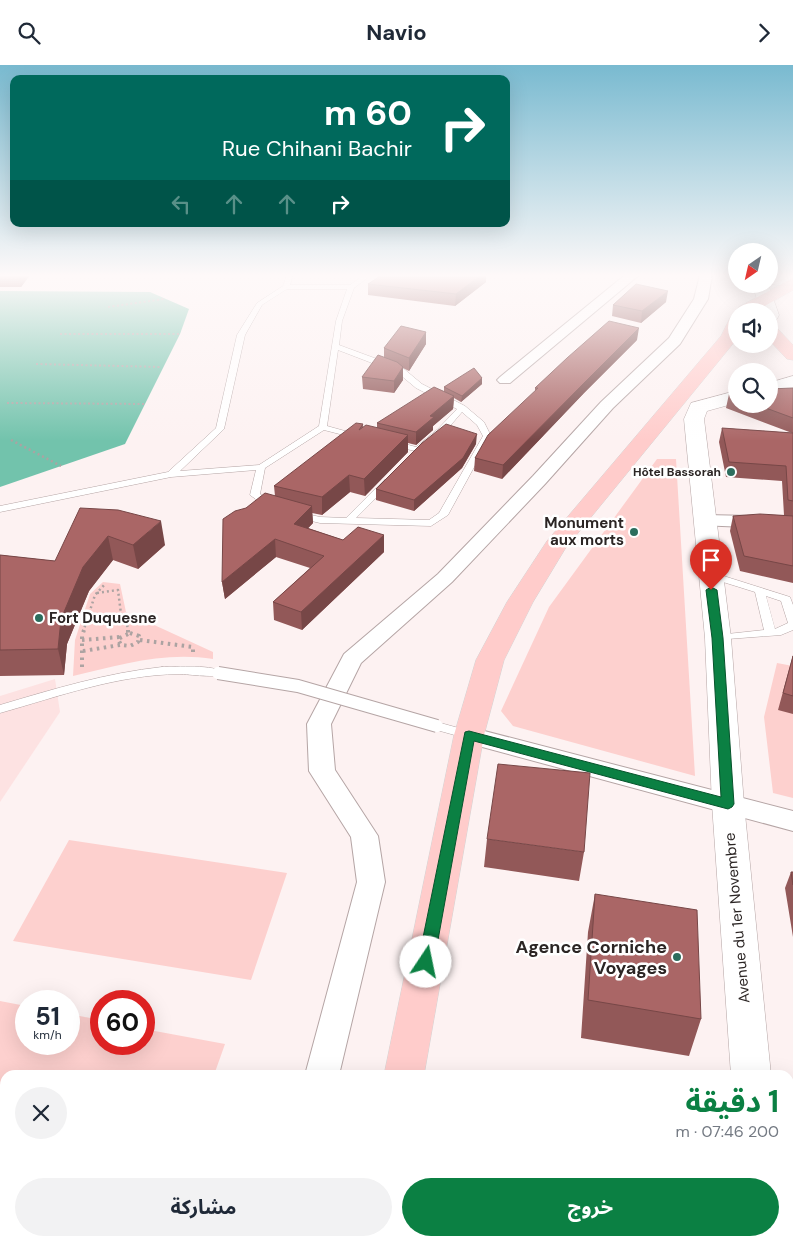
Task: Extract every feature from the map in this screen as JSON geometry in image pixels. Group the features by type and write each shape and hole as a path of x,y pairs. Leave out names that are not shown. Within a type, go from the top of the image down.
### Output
{"main road":[{"path":"778,335 793,355"},
{"path":"405,1070 453,730 520,602 555,546 728,339"},
{"path":"626,463 678,425 698,407 734,353"},
{"path":"778,386 793,382"},
{"path":"698,407 728,399"},
{"path":"675,404 678,425 698,461"},
{"name":"Avenue du 1er Novembre","path":"698,407 694,419 709,575 718,638 728,804 751,1070"}],"street":[{"path":"505,380 566,330"},
{"path":"323,1070 372,882 364,836 322,771 318,724 352,659 445,578 539,480 607,405 675,341 682,330"},
{"path":"705,521 793,523"},
{"path":"453,730 793,821"}],"lane":[{"path":"171,473 220,429 241,335 244,330"},
{"path":"323,427 337,330"},
{"path":"261,467 255,495 274,508 320,521 431,523 443,515 487,436 481,424 462,408 419,386 401,371 334,346"},
{"path":"380,441 415,453 441,431 462,408"},
{"path":"0,509 171,473 261,467 323,427 371,439"},
{"path":"348,521 393,476"},
{"path":"709,575 759,589 786,599 793,624 776,632 718,638"},
{"path":"759,589 776,632 793,638"},
{"path":"0,709 80,685 150,671 194,671 298,686 453,730"}],"path":[{"path":"60,334 180,334"},
{"path":"36,364 162,367"},
{"path":"7,403 145,404"},
{"path":"11,440 61,466"},
{"path":"80,685 82,640 97,593 105,584"},
{"path":"97,593 118,590 122,615"},
{"path":"87,621 122,615 126,616 128,634"},
{"path":"82,640 120,637 128,634 137,635 140,640"},
{"path":"120,637 118,642 121,645"},
{"path":"83,651 121,645 130,646 140,640 193,647 194,671"},
{"path":"130,646 132,652"}],"shaded area":[{"path":"0,330 181,330 125,444 0,487"},
{"path":"657,459 676,459 695,776 513,726 501,711 549,607"},
{"path":"103,582 120,584 126,612 213,652 213,659 178,657 142,660 73,676 75,640 90,594"},
{"path":"777,663 793,666 793,798 773,793 764,717"},
{"path":"55,679 60,712 0,802 0,696"},
{"path":"69,840 287,873 251,980 13,941"},
{"path":"0,1001 15,1004 15,1055 80,1055 80,1016 90,1018 90,1055 155,1055 155,1031 225,1044 216,1070 0,1070"}],"building":[{"path":"398,330 426,332 409,358 384,348"},
{"path":"599,330 637,330 503,465 475,458 488,435 567,358"},
{"path":"378,355 397,362 403,367 394,381 362,377"},
{"path":"474,368 482,378 462,396 444,387"},
{"path":"434,387 454,396 430,416 434,417 416,432 377,423"},
{"path":"793,388 793,418 778,412 778,389"},
{"path":"356,423 363,424 359,430 366,425 408,435 364,479 349,475 322,497 274,486"},
{"path":"446,424 477,434 463,458 414,500 376,489 422,443"},
{"path":"722,428 793,433 793,501 788,500 786,466 729,462"},
{"path":"265,493 312,506 294,524 343,540 358,527 384,535 301,612 273,602 324,556 275,539 222,582 223,519 235,511 246,508"},
{"path":"80,508 118,510 161,521 133,545 108,536 83,567 61,619 58,649 0,650 0,555 55,561"},
{"path":"760,514 793,516 793,566 744,556 733,516"},
{"path":"793,656 793,696 783,693"},
{"path":"498,764 590,773 584,852 487,839"},
{"path":"595,894 697,910 701,1019 588,1000"}],"place":[{"name":"Hôtel Bassorah","path":"731,472"},
{"name":"Monument aux morts","path":"634,532"},
{"name":"Fort Duquesne","path":"39,618"},
{"name":"Agence Corniche Voyages","path":"677,957"}],"route":[{"path":"426,962 469,735 728,804 718,638 711,590"}]}
